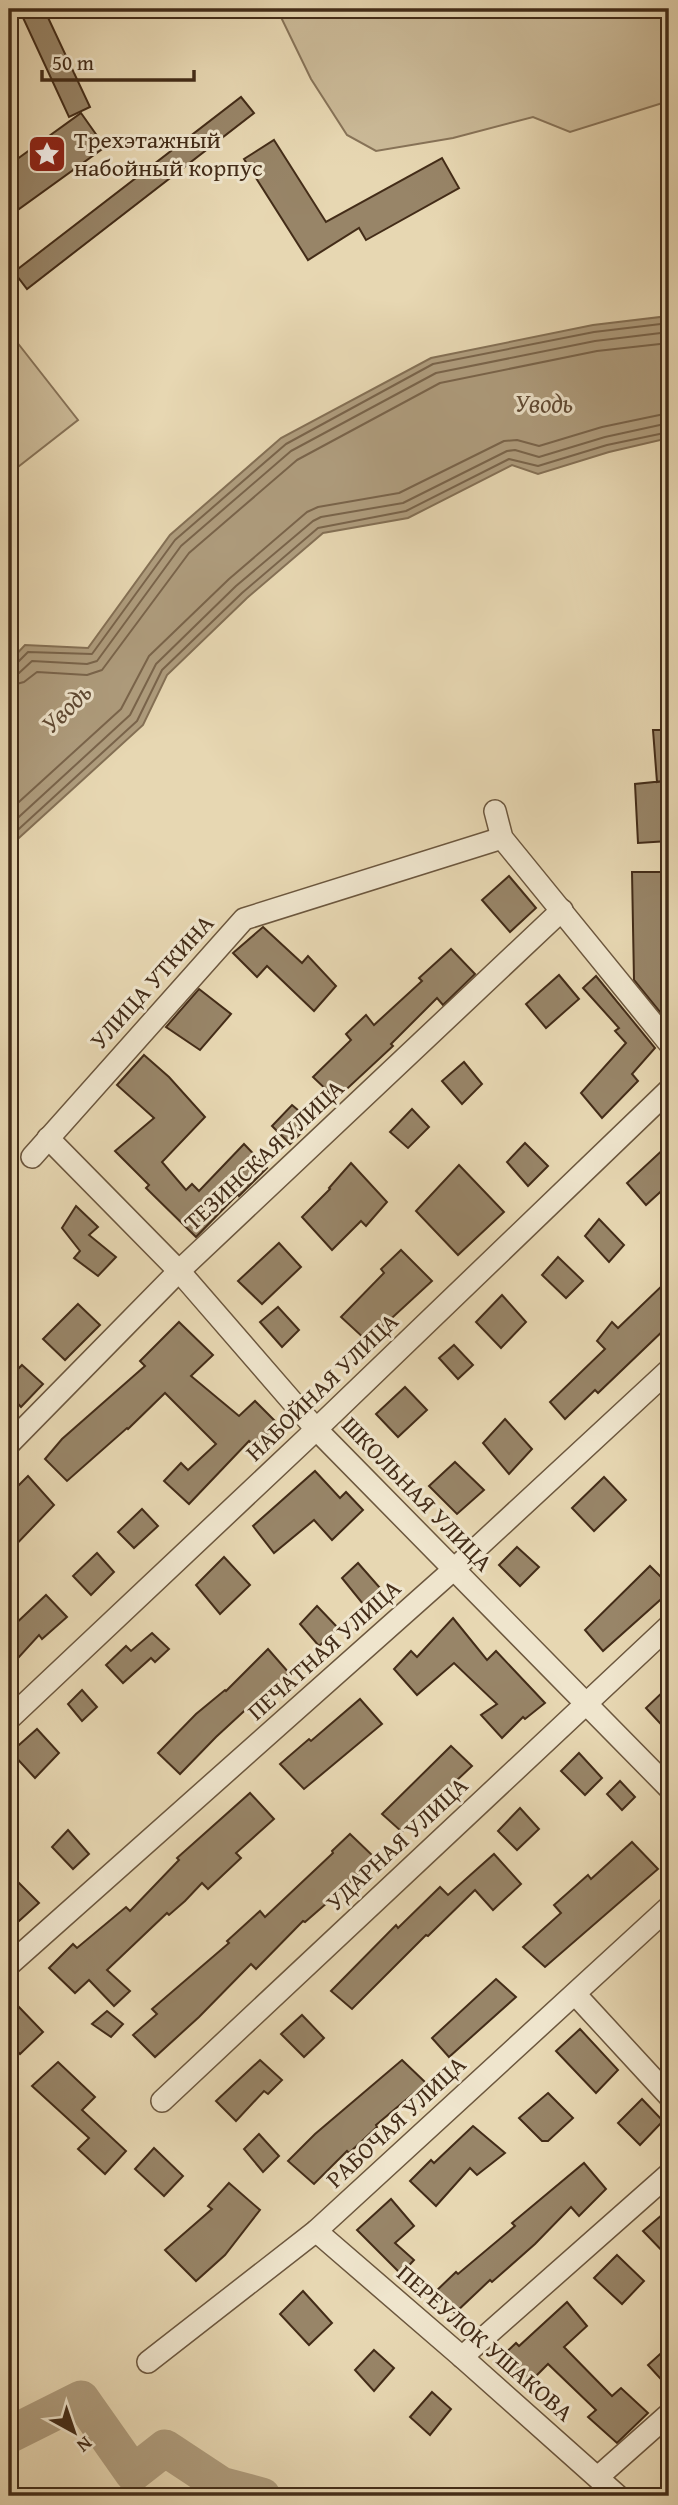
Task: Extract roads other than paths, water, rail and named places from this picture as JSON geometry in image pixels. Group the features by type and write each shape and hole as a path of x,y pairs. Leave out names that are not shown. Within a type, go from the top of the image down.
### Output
{"street":[{"path":"495,811 502,838 669,1043"},
{"name":"УЛИЦА УТКИНА","path":"32,1157 244,919 502,838"},
{"name":"ТЕЗИНСКАЯ УЛИЦА","path":"9,1444 179,1271 562,910"},
{"name":"НАБОЙНАЯ УЛИЦА","path":"9,1719 669,1090"},
{"name":"ШКОЛЬНАЯ УЛИЦА","path":"48,1138 179,1271 316,1429 669,1788"},
{"name":"ПЕЧАТНАЯ УЛИЦА","path":"9,1965 453,1570 669,1370"},
{"name":"УДАРНАЯ УЛИЦА","path":"162,2101 669,1626"},
{"name":"РАБОЧАЯ УЛИЦА","path":"148,2362 316,2231 669,1907"},
{"path":"575,1994 669,2096"},
{"path":"462,2357 669,2174"},
{"name":"ПЕРЕУЛОК УШАКОВА","path":"316,2231 618,2496"},
{"path":"598,2477 669,2414"}],"water":[{"name":"Уводь","path":"669,316 669,438 609,452 538,474 512,465 408,518 323,533 247,598 167,675 143,725 9,847 9,662 25,645 88,648 170,535 281,438 431,358 593,325"}],"waterway":[{"path":"9,2435 81,2399 133,2473 165,2448 221,2485 262,2496"}],"place":[{"name":"Трехэтажный набойный корпус","path":"47,154"}]}
